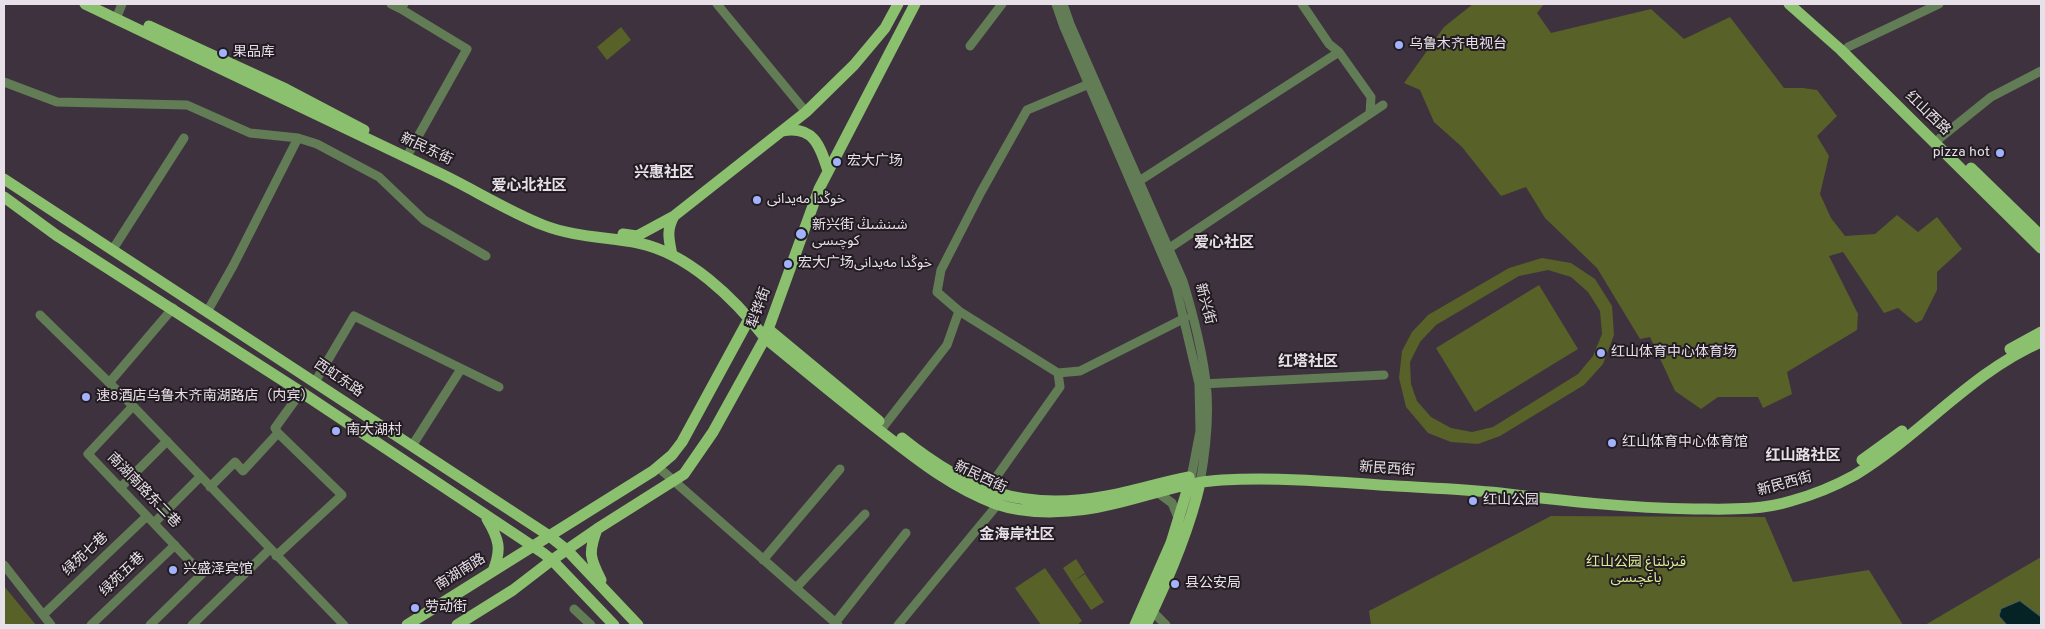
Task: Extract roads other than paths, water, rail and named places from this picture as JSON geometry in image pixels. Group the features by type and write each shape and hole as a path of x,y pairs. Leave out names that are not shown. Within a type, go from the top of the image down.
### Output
{"main road":[{"name":"新民东街","path":"85,4 119,11"},
{"name":"新民东街","path":"100,4 119,11 408,155 525,211 548,220 572,226 636,236 674,216"},
{"path":"672,255 668,225 674,216 806,112 854,65 885,28 898,4"},
{"name":"犁铧街","path":"552,560 684,474 713,432 767,334 819,189 915,4"},
{"name":"红山西路","path":"1789,4 1848,57 2041,248"},
{"name":"红山西路","path":"1799,4 1848,47 2041,236"},
{"path":"782,131 803,130 812,137 823,154 828,171"},
{"name":"新民东街","path":"408,155 544,226 640,244 672,255 697,271 734,301 750,317"},
{"name":"西虹东路","path":"4,179 548,535 567,550 638,625"},
{"path":"4,197 56,235 302,392 552,560 614,625"},
{"name":"犁铧街","path":"532,546 658,467 672,455 682,442 750,317"},
{"name":"新民西街","path":"750,317 767,334 883,428 914,458 943,478 1020,509 1054,511 1110,506 1219,473 1286,472 1495,486 1583,497 1717,503 1767,500 1820,484 1855,465 2001,354 2041,332"},
{"name":"新民西街","path":"997,499 1033,501 1086,499 1196,480 1316,480 1496,493 1559,502 1641,508 1730,509 1769,506 1801,498 1853,476 1887,453 1999,363 2041,342"},
{"name":"新兴街","path":"1135,625 1149,596 1196,480"},
{"name":"新兴街","path":"1146,625 1194,508 1196,480"},
{"path":"485,516 497,536 499,557 493,571"},
{"path":"597,529 590,548 593,563 606,590"},
{"name":"南湖南路","path":"407,625 532,546"},
{"path":"457,625 513,590 552,560"}],"street":[{"path":"391,4 403,7 467,49 408,155"},
{"path":"717,4 806,112"},
{"path":"970,46 1002,4"},
{"name":"新兴街","path":"1056,4 1089,84 1165,250 1182,281 1193,314 1203,384 1207,432 1196,480"},
{"name":"新兴街","path":"1063,4 1135,183"},
{"path":"1302,4 1329,44 1339,52 1371,98 1370,113"},
{"path":"1848,47 1940,4"},
{"path":"1135,183 1339,52"},
{"path":"1940,138 1991,97 2041,71"},
{"path":"4,82 56,102 186,105 250,133 298,138 317,144 379,177 424,220 486,256"},
{"path":"1089,84 1027,110 981,192 941,270 937,292 959,311 1058,373 1080,371 1185,318"},
{"path":"1165,250 1383,105"},
{"path":"113,249 184,138"},
{"path":"207,312 233,266 298,138"},
{"name":"新兴街","path":"1165,250 1203,384"},
{"path":"109,383 173,308"},
{"path":"883,428 947,345 959,311"},
{"path":"40,315 133,406 344,625"},
{"path":"315,382 354,316 499,388"},
{"path":"412,446 461,369"},
{"path":"898,625 997,499 992,483 1060,387 1058,373"},
{"path":"1203,384 1384,375"},
{"path":"192,625 273,552 342,495 275,428 302,392"},
{"name":"南湖南路东二巷","path":"133,406 88,454 202,574 150,625"},
{"path":"210,487 235,462 243,471 278,433"},
{"path":"120,488 167,441"},
{"path":"658,467 836,624 906,533"},
{"path":"763,560 840,469"},
{"name":"绿苑七巷","path":"43,614 200,477"},
{"path":"1157,492 1172,503 1179,520"},
{"path":"796,588 865,514"},
{"name":"绿苑五巷","path":"91,625 175,545"},
{"path":"4,565 51,625"},
{"path":"574,609 591,625"},
{"path":"1152,612 1166,625"}],"place":[{"name":"乌鲁木齐电视台","path":"1399,45"},
{"name":"果品库","path":"223,53"},
{"name":"pizza hot","path":"2000,153"},
{"name":"宏大广场","path":"837,162"},
{"name":"خوڭدا مەيدانى","path":"757,200"},
{"name":"新兴街 شىنشىڭ كوچىسى","path":"801,234"},
{"name":"宏大广场خوڭدا مەيدانى","path":"788,264"},
{"name":"红山体育中心体育场","path":"1601,353"},
{"name":"速8酒店乌鲁木齐南湖路店（内宾）","path":"86,397"},
{"name":"南大湖村","path":"336,431"},
{"name":"红山体育中心体育馆","path":"1612,443"},
{"name":"红山公园","path":"1473,501"},
{"name":"兴盛泽宾馆","path":"173,570"},
{"name":"县公安局","path":"1175,584"},
{"name":"劳动街","path":"415,608"}],"district":[{"name":"兴惠社区","path":"664,174"},
{"name":"爱心北社区","path":"529,187"},
{"name":"爱心社区","path":"1224,244"},
{"name":"红塔社区","path":"1308,363"},
{"name":"红山路社区","path":"1803,457"},
{"name":"金海岸社区","path":"1017,536"}],"park label":[{"name":"红山公园 قىزىلتاغ باغچىسى","path":"1636,572"}]}
